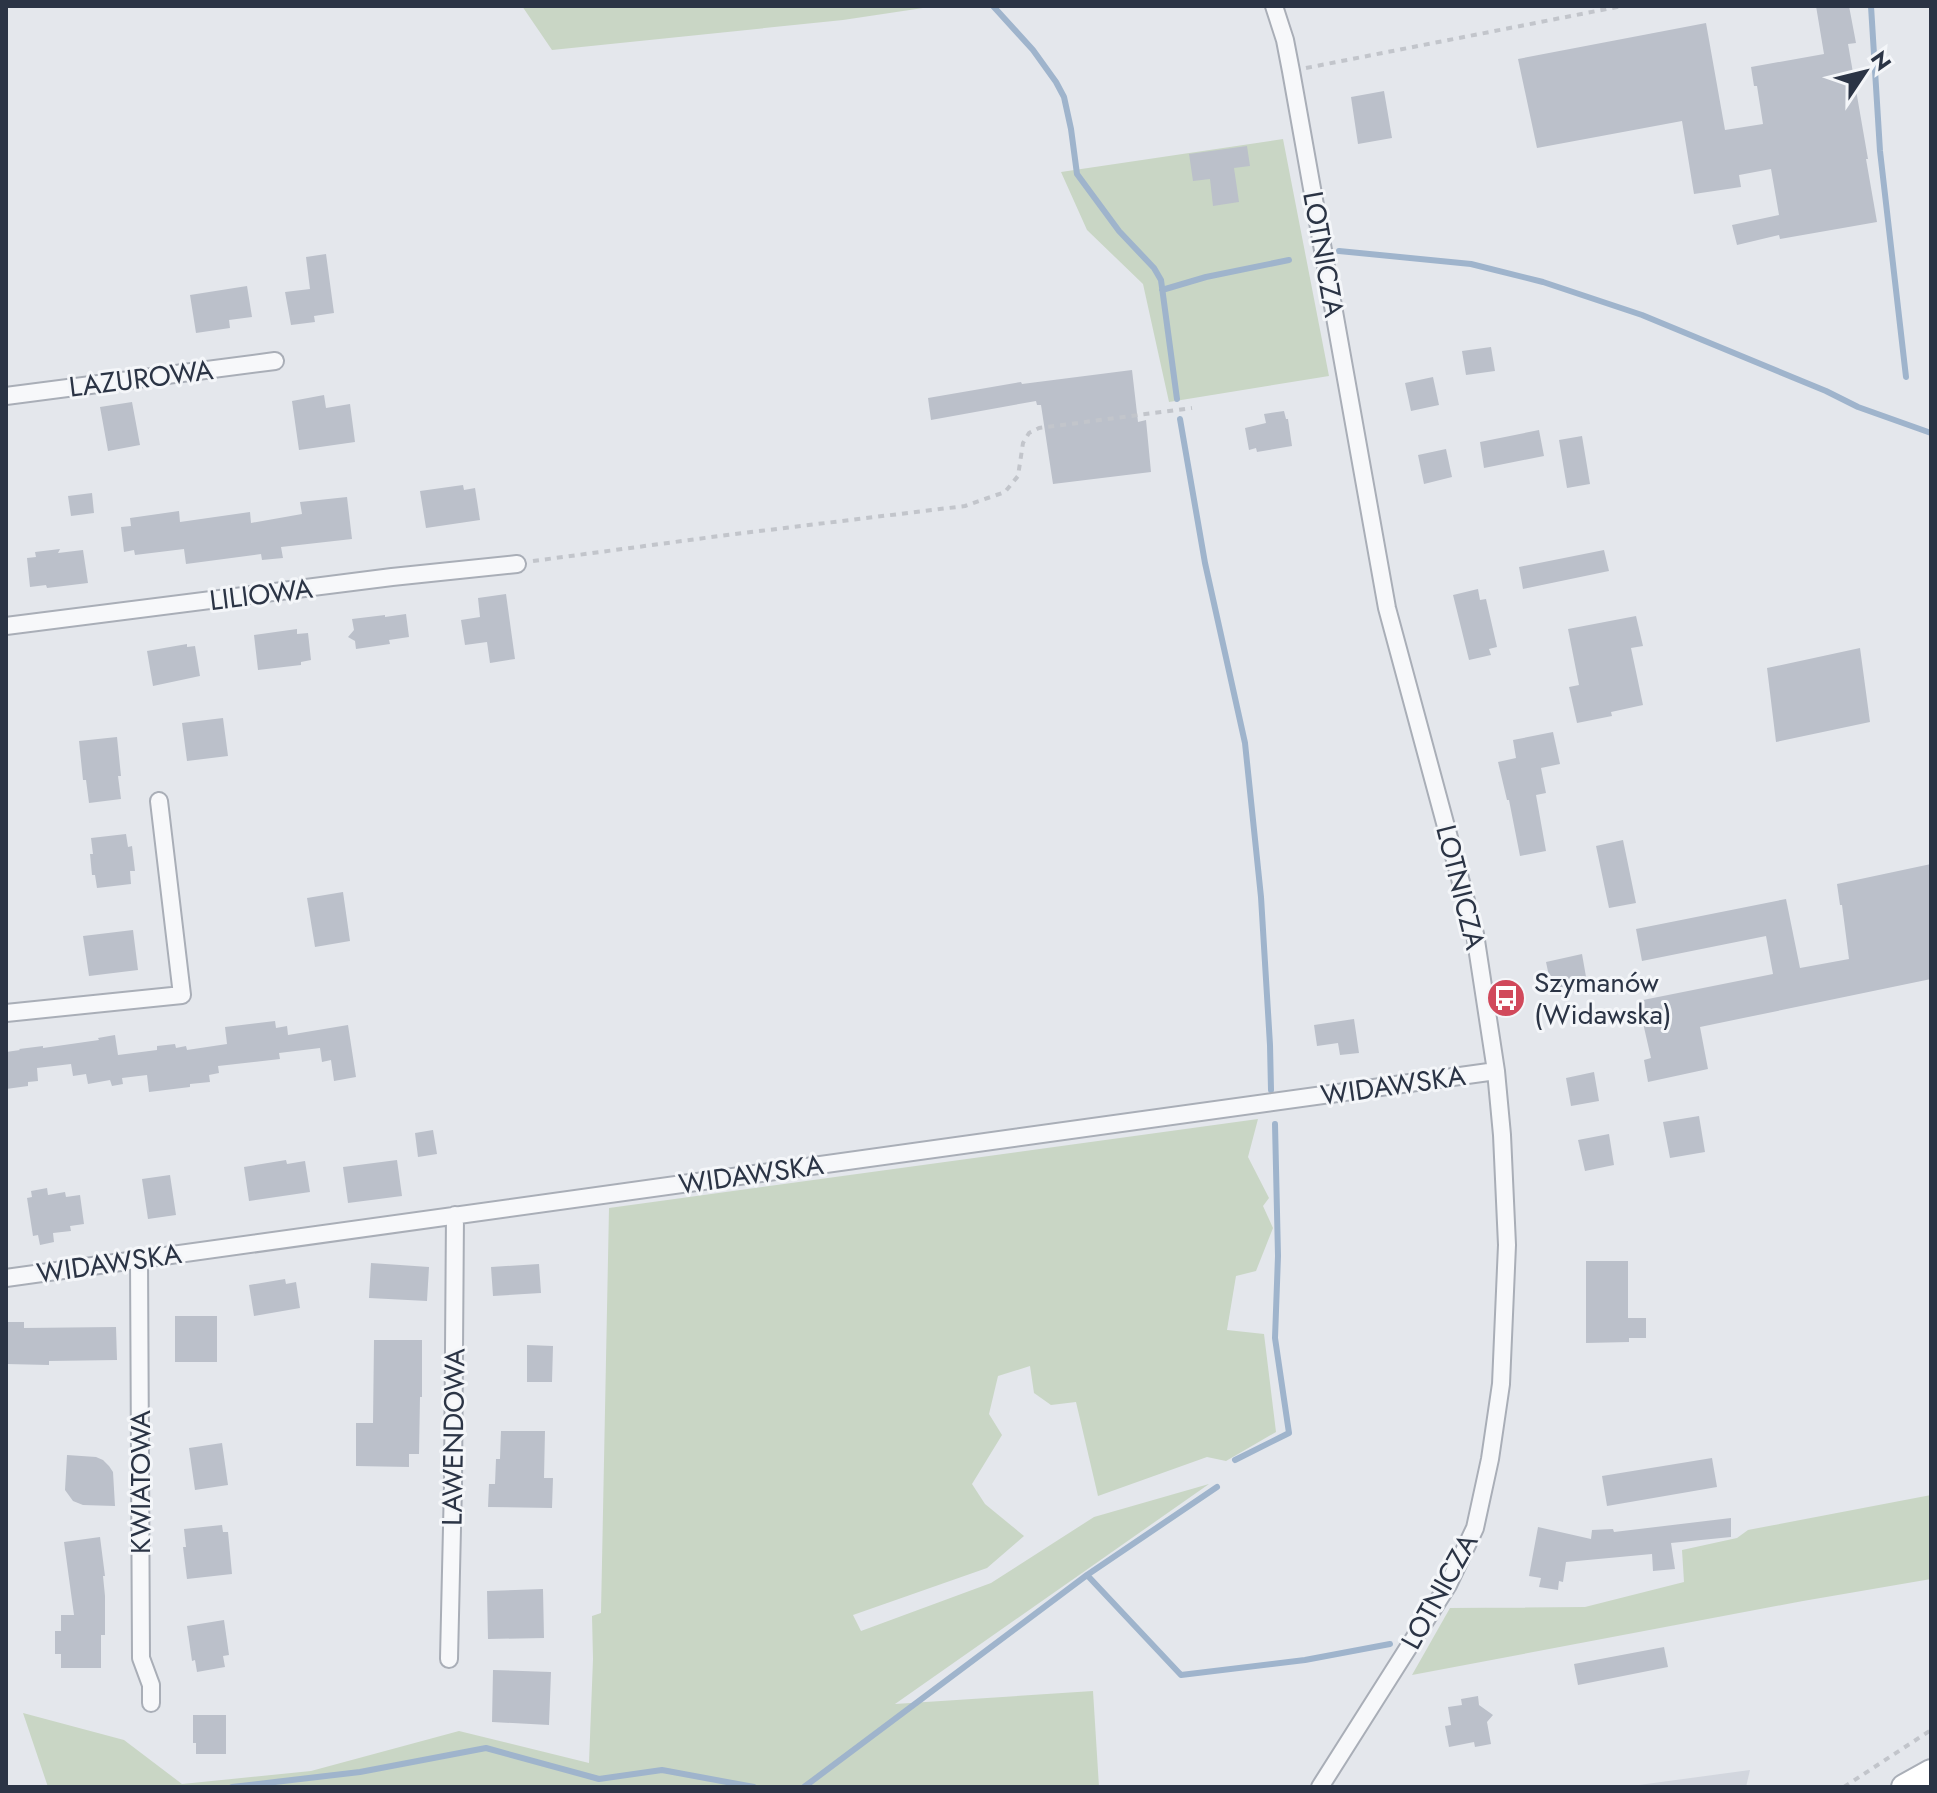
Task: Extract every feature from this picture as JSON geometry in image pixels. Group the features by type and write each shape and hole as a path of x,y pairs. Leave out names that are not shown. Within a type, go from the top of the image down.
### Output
{"main road":[{"path":"1904,1787 1931,1772"}],"street":[{"name":"LOTNICZA","path":"1274,6 1291,71 1387,608 1475,934 1496,1071 1507,1245 1501,1384 1493,1444 1475,1528 1448,1585 1320,1787"},
{"name":"LAZUROWA","path":"6,396 275,361"},
{"name":"LILIOWA","path":"6,626 517,564"},
{"path":"6,1013 182,995 159,801"},
{"name":"WIDAWSKA","path":"6,1278 1496,1071"},
{"name":"LAWENDOWA","path":"449,1659 455,1215"},
{"name":"KWIATOWA","path":"139,1259 141,1658 151,1685 151,1703"}],"path":[{"path":"1291,71 1622,6"},
{"path":"517,564 965,506 1005,492 1018,476 1023,443 1029,433 1039,428 1192,408"},
{"path":"1844,1787 1931,1730"}],"shaded area":[{"path":"1750,1770 1746,1787 1624,1787"}],"green space":[{"path":"522,6 981,8 923,8 843,20 552,50"},
{"path":"1283,139 1329,376 1169,402 1143,284 1087,230 1061,172"},
{"path":"1258,1119 1248,1157 1269,1198 1263,1206 1273,1228 1256,1271 1236,1276 1227,1330 1264,1334 1276,1432 1226,1461 1207,1457 1098,1496 1076,1402 1051,1405 1034,1393 1030,1366 998,1376 989,1414 1002,1435 972,1484 985,1504 1024,1536 987,1568 853,1615 861,1631 991,1583 1094,1517 1209,1484 895,1704 1093,1691 1099,1787 48,1787 23,1713 124,1740 182,1784 311,1771 459,1731 589,1763 592,1616 601,1613 609,1208"},
{"path":"1931,1495 1931,1579 1412,1675 1450,1608 1585,1607 1684,1582 1682,1550 1737,1538 1748,1530"}],"building":[{"path":"1816,6 1849,6 1856,43 1848,44 1877,222 1780,239 1779,235 1737,245 1732,225 1779,215 1771,169 1739,175 1741,187 1694,194 1682,121 1537,148 1518,59 1706,23 1725,130 1763,124 1751,67 1824,54"},
{"path":"1384,91 1392,138 1358,144 1351,97"},
{"path":"1247,146 1250,166 1234,168 1239,202 1213,206 1210,179 1193,181 1189,154"},
{"path":"326,254 334,313 314,316 315,322 291,325 285,292 310,289 306,257"},
{"path":"247,286 252,317 229,320 230,328 196,333 190,295"},
{"path":"1491,347 1495,371 1466,375 1462,351"},
{"path":"1132,370 1138,422 1146,420 1151,472 1053,484 1041,405 1037,405 1036,401 931,420 928,398 1021,382"},
{"path":"1433,377 1439,405 1411,411 1405,383"},
{"path":"324,395 326,408 350,404 355,442 299,450 292,401"},
{"path":"132,402 140,445 108,451 100,407"},
{"path":"1284,411 1292,446 1257,452 1256,448 1249,450 1245,428 1266,423 1264,414"},
{"path":"1539,430 1544,456 1484,468 1480,442"},
{"path":"1582,436 1590,484 1567,488 1559,440"},
{"path":"1446,449 1452,477 1424,484 1418,455"},
{"path":"463,485 464,490 475,488 480,520 426,528 420,491"},
{"path":"92,493 94,513 71,516 68,496"},
{"path":"347,497 352,539 281,547 283,558 262,560 261,554 186,564 184,549 135,555 134,550 124,552 121,527 131,526 130,518 179,511 180,522 250,512 251,523 302,514 300,502"},
{"path":"60,549 58,553 83,550 88,583 30,587 27,558 36,557 35,552"},
{"path":"1604,550 1609,571 1523,589 1519,567"},
{"path":"1478,589 1480,600 1486,599 1497,647 1489,649 1491,655 1469,660 1453,595"},
{"path":"506,594 515,659 490,663 487,642 465,645 461,620 480,617 478,598"},
{"path":"406,614 409,637 389,640 390,644 356,649 355,641 348,637 354,630 352,619"},
{"path":"1636,616 1643,646 1631,648 1643,705 1611,712 1612,716 1577,723 1569,687 1579,685 1568,629"},
{"path":"297,629 297,634 308,633 311,660 301,662 301,665 258,670 254,635"},
{"path":"187,644 187,647 195,646 200,676 153,686 147,651"},
{"path":"1860,648 1870,722 1776,742 1767,668"},
{"path":"223,718 228,756 187,761 182,723"},
{"path":"1553,732 1560,764 1541,768 1546,793 1536,795 1546,851 1520,856 1498,762 1516,758 1513,740"},
{"path":"117,737 121,799 89,803 79,741"},
{"path":"126,834 128,847 132,846 135,871 130,871 131,884 97,888 95,875 92,875 91,838"},
{"path":"1623,840 1636,903 1609,908 1596,846"},
{"path":"1931,864 1931,979 1700,1027 1708,1069 1648,1082 1644,1060 1651,1058 1638,1001 1773,974 1766,936 1642,961 1636,929 1786,899 1800,968 1849,959 1837,884"},
{"path":"343,892 350,941 315,947 307,898"},
{"path":"133,930 138,970 89,976 83,936"},
{"path":"1582,954 1588,988 1553,995 1546,962"},
{"path":"1354,1019 1359,1053 1340,1055 1338,1043 1317,1046 1314,1025"},
{"path":"275,1021 276,1028 287,1026 288,1035 348,1025 356,1077 334,1081 331,1060 322,1062 320,1048 279,1053 280,1059 218,1066 219,1073 209,1075 210,1082 190,1084 190,1087 149,1092 147,1075 122,1078 123,1084 112,1086 110,1080 88,1084 86,1074 73,1076 71,1064 37,1068 38,1081 28,1082 28,1086 6,1089 6,1052 99,1040 115,1035 118,1055 157,1050 157,1046 175,1044 176,1048 186,1046 187,1050 227,1044 225,1027"},
{"path":"1594,1072 1599,1101 1571,1106 1566,1078"},
{"path":"1699,1116 1705,1152 1670,1158 1663,1122"},
{"path":"433,1130 437,1154 418,1157 415,1133"},
{"path":"1609,1134 1614,1165 1585,1171 1578,1140"},
{"path":"286,1160 287,1164 305,1161 310,1192 249,1201 244,1167"},
{"path":"397,1160 402,1196 348,1203 343,1167"},
{"path":"170,1175 176,1215 148,1219 142,1179"},
{"path":"47,1188 48,1195 65,1192 66,1197 80,1195 84,1224 70,1226 71,1231 53,1233 54,1242 40,1245 38,1235 33,1236 27,1198 32,1197 31,1191"},
{"path":"1586,1261 1628,1261 1628,1318 1646,1318 1646,1338 1629,1338 1629,1342 1586,1343"},
{"path":"371,1263 429,1267 427,1301 369,1298"},
{"path":"539,1264 541,1293 493,1296 491,1267"},
{"path":"285,1279 286,1284 296,1282 300,1308 254,1316 249,1285"},
{"path":"175,1316 217,1316 217,1362 175,1362"},
{"path":"6,1322 24,1322 24,1328 116,1327 117,1360 49,1361 49,1365 6,1364"},
{"path":"374,1340 422,1340 419,1454 409,1454 409,1467 356,1466 356,1423 373,1423"},
{"path":"527,1345 553,1346 552,1382 527,1382"},
{"path":"501,1431 545,1431 544,1478 553,1478 552,1508 488,1507 489,1484 495,1484 496,1459 500,1459"},
{"path":"222,1443 228,1485 195,1490 189,1448"},
{"path":"67,1455 96,1457 109,1466 113,1472 115,1506 83,1505 73,1501 65,1490"},
{"path":"1712,1458 1717,1487 1607,1506 1602,1476"},
{"path":"1731,1518 1731,1537 1671,1543 1675,1569 1653,1571 1652,1554 1566,1562 1563,1582 1559,1581 1558,1590 1539,1587 1541,1578 1529,1576 1538,1527 1591,1539 1592,1530 1613,1529 1614,1532"},
{"path":"222,1525 223,1532 228,1532 232,1574 187,1579 184,1529"},
{"path":"100,1537 105,1576 105,1635 101,1635 101,1668 61,1668 61,1654 55,1654 55,1631 61,1631 61,1615 74,1615 64,1542"},
{"path":"543,1589 544,1638 488,1639 487,1591"},
{"path":"224,1620 229,1655 223,1656 225,1667 197,1672 195,1660 192,1661 187,1626"},
{"path":"1664,1647 1668,1667 1578,1685 1574,1664"},
{"path":"493,1670 551,1672 549,1725 492,1722"},
{"path":"1478,1696 1479,1705 1493,1715 1487,1722 1491,1744 1475,1747 1474,1742 1449,1747 1445,1726 1451,1725 1448,1707 1462,1705 1461,1699"},
{"path":"193,1715 226,1715 226,1754 196,1754"}],"waterway":[{"path":"993,6 1033,50 1064,97 1077,174 1119,231 1154,268 1161,280 1177,399"},
{"path":"1871,6 1880,151 1906,377"},
{"path":"1339,251 1471,264 1543,282 1642,315 1858,407 1931,433"},
{"path":"1162,290 1206,277 1289,260"},
{"path":"1180,419 1205,563 1245,743 1261,897 1271,1090"},
{"path":"1235,1460 1289,1433 1275,1338 1278,1256 1275,1124"},
{"path":"804,1787 1087,1575 1217,1487"},
{"path":"1087,1575 1181,1675 1305,1660 1390,1644"},
{"path":"232,1787 360,1772 486,1748 599,1779 662,1770 754,1787"}],"place":[{"name":"Szymanów (Widawska)","path":"1506,998"}]}
